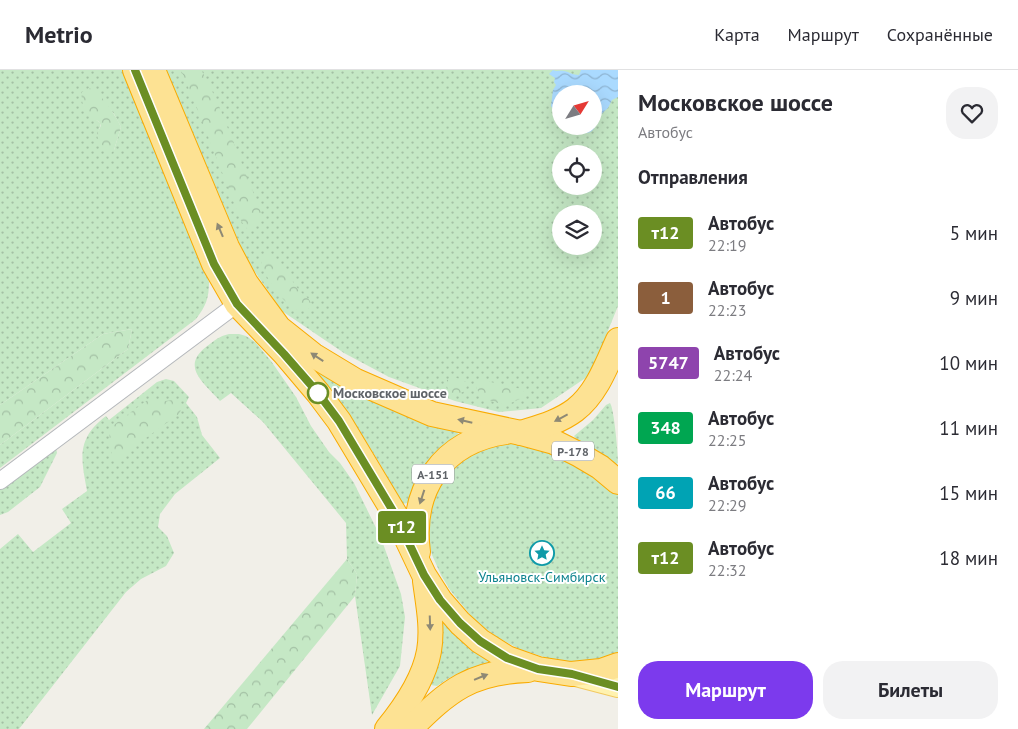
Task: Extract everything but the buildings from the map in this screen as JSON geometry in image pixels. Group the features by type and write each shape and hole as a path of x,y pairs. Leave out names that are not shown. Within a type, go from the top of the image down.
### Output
{"highway":[{"path":"135,70 214,264 237,304 284,354 318,393 339,421 392,508 422,569 440,600 460,623 480,641 507,658 538,669"},
{"name":"Р-178","path":"153,70 227,248 246,283 279,328 313,355 356,381 432,414 554,442 600,467 618,482"},
{"name":"А-151","path":"387,729 415,687 424,668 429,650 430,616 416,539 417,517 422,495 433,474 441,463 466,445 493,434 517,432 548,425 575,410 588,396 600,378 618,340"},
{"path":"410,729 439,700 459,687 484,675 506,670 538,669 572,674 601,671 618,665"}],"main road":[{"path":"572,674 618,687"}],"street":[{"path":"0,481 237,304"}],"green space":[{"path":"0,70 122,70 161,160 209,282 206,302 196,319 0,468 0,445 128,349 132,329 103,334 0,405","holes":["100,98 114,114 121,127 114,150 97,135 100,123 88,113 83,104"]},
{"path":"166,70 618,70 618,306 590,375 541,408 499,412 455,401 389,377 344,353 282,311 246,259"},
{"path":"181,70 201,70 217,101 261,212 258,224 252,229 248,230 241,221"},
{"path":"89,88 98,94 112,111 121,127 114,150 111,153 98,140 97,134 100,124 89,116 85,110 82,92"},
{"path":"271,255 280,263 299,290 311,302 312,305 306,310 298,310 289,305 273,286 261,260 265,256"},
{"path":"132,329 128,349 0,445 0,405 103,334"},
{"path":"229,334 246,336 255,342 271,361 296,397 311,426 354,483 381,538 401,594 405,617 400,666 372,715 355,596 357,574 347,559 346,523 263,422 231,393 220,401 202,382 195,368 195,361 206,347 222,336"},
{"path":"304,361 457,429 458,435 427,464 412,491 408,503 402,504 358,429 333,395"},
{"path":"454,377 467,382 468,385 463,392 453,395 447,387 447,380"},
{"path":"166,379 174,381 189,397 186,403 197,417 202,435 220,458 175,494 160,514 158,527 167,536 174,553 166,566 141,579 126,592 19,729 0,729 0,549 18,534 33,552 71,523 62,509 87,491 82,459 85,441 90,433 96,424 106,416 109,420 157,382"},
{"path":"482,380 521,389 525,393 520,399 506,405 482,399 476,387 478,382"},
{"path":"155,399 162,401 180,400 181,410 179,414 139,443 123,459 116,461 112,455 110,445 111,427 146,401"},
{"path":"610,403 617,441 618,463 616,464 574,436"},
{"path":"506,443 538,447 556,453 588,472 618,495 618,654 608,658 576,663 550,659 519,649 497,637 476,622 450,590 441,575 432,555 426,528 436,484 470,452"},
{"path":"56,448 57,453 40,487 8,512 0,515 0,490"},
{"path":"347,559 357,574 355,596 247,729 204,729"},
{"path":"440,617 503,662 468,670 453,676 437,686 431,685"}],"water":[{"path":"553,70 579,75 581,70 618,70 618,97 612,100 608,108 602,113 602,85 556,85 554,82 555,78 549,74"}],"bus line":[{"name":"т12","path":"135,70 214,264 237,304 318,393 339,421 396,516 424,575 440,600 460,623 480,641 507,658 538,669 572,674 618,687"}],"place":[{"name":"Московское шоссе","path":"318,393"},
{"name":"Ульяновск-Симбирск","path":"542,553"}]}
